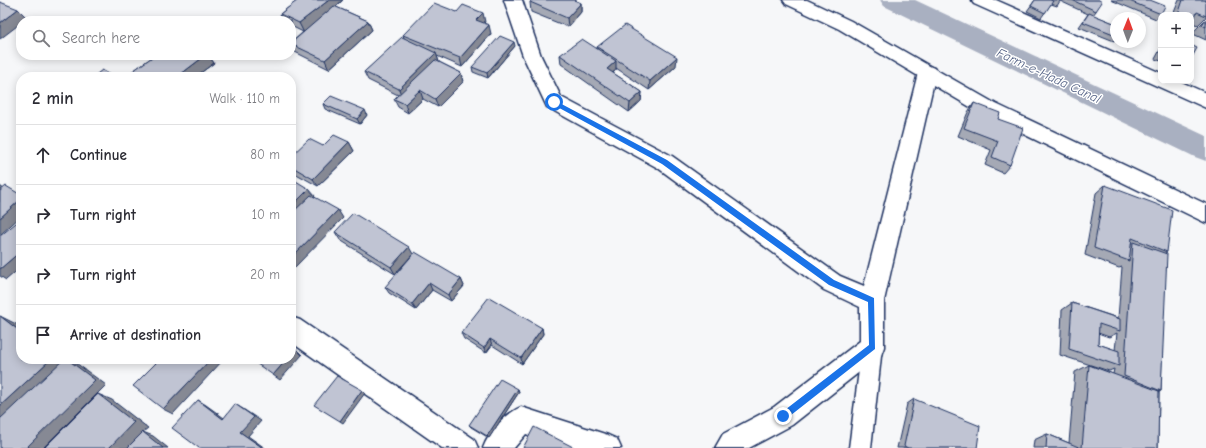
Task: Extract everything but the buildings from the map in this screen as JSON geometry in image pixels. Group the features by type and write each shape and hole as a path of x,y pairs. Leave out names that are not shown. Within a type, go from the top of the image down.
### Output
{"street":[{"path":"513,0 532,56 554,102 665,162 832,283 872,300"},
{"path":"792,0 845,26 989,109 1206,214"},
{"path":"980,0 1158,80"},
{"path":"728,448 732,443 783,416 872,346 872,300 927,73"},
{"path":"1168,84 1206,101"},
{"path":"296,331 465,448"},
{"path":"496,448 521,420 608,448"}],"lane":[{"path":"860,448 872,346"}],"waterway":[{"name":"Farm-e-Hada Canal","path":"893,0 1206,149"}],"route":[{"path":"554,102 665,162 832,283 872,300 872,346 783,416"}]}
